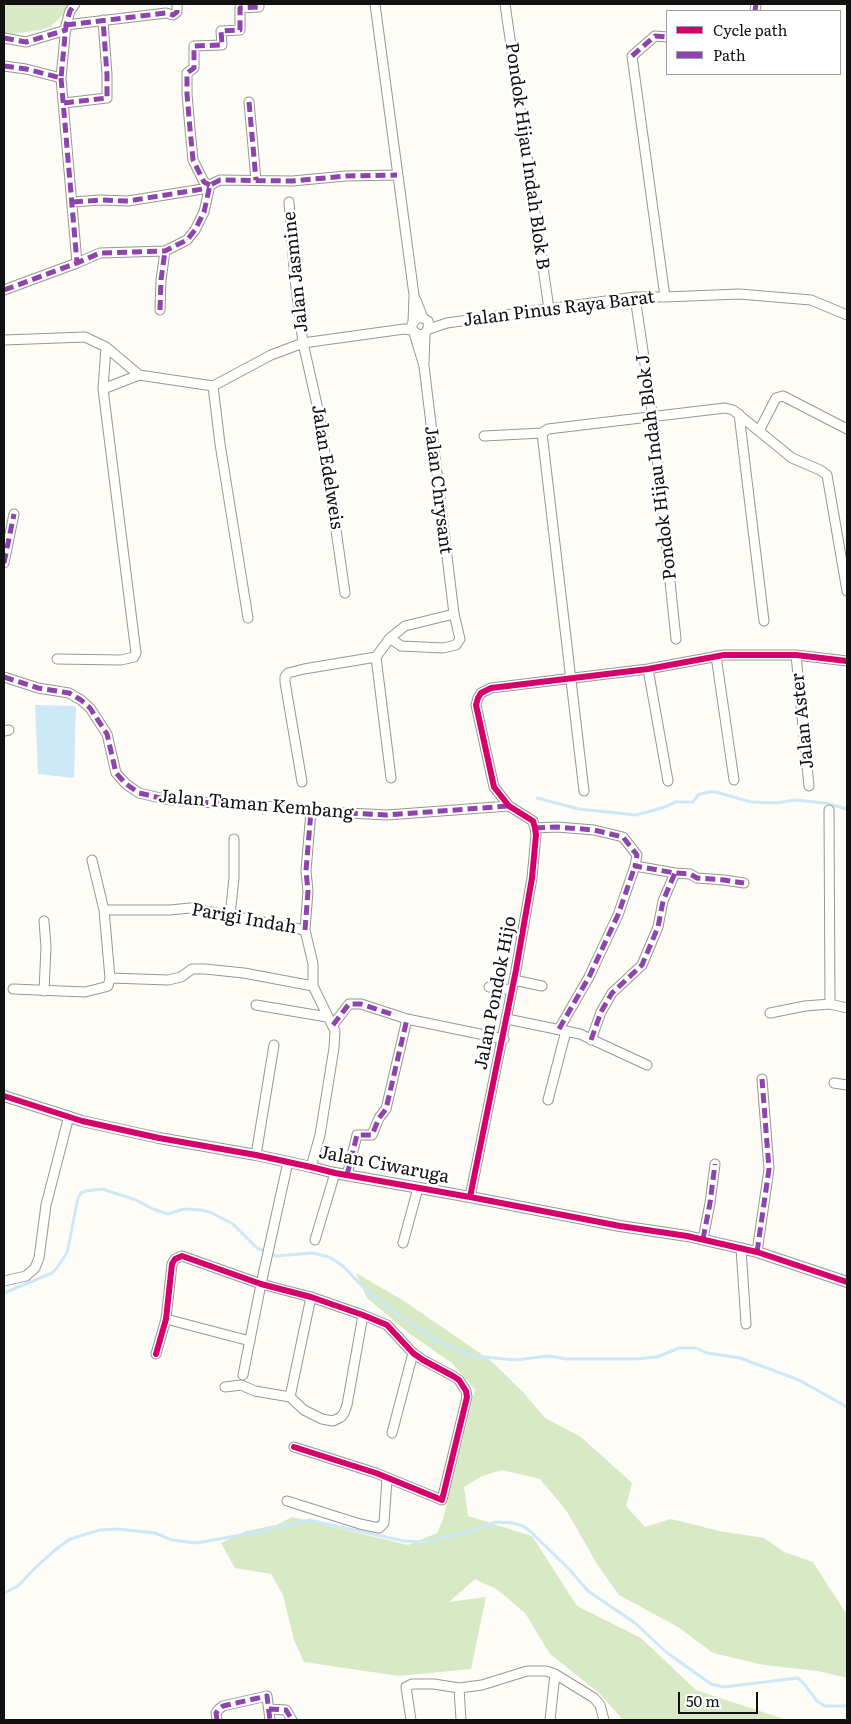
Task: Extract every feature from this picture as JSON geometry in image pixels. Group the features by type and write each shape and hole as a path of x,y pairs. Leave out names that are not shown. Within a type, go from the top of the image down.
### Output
{"street":[{"path":"75,4 70,11 66,27 61,78 77,264"},
{"path":"4,38 26,42 66,27 103,20 166,13 173,15 177,12 177,4"},
{"path":"210,186 204,182 193,160 186,94 187,73 194,68 194,46 222,45 222,31 240,30 240,6 259,8 259,4"},
{"path":"375,4 414,295 411,327"},
{"name":"Pondok Hijau Indah Blok B","path":"505,4 549,308"},
{"path":"64,103 107,98 103,20"},
{"path":"665,297 632,56 655,36 666,37"},
{"path":"4,66 26,69 61,78"},
{"path":"250,102 256,180"},
{"path":"73,202 137,201 210,186 220,180 292,181 346,176 397,175"},
{"path":"4,290 77,264 100,253 165,251 187,240 195,230 204,212 210,186"},
{"name":"Jalan Jasmine","path":"289,202 295,280 303,343"},
{"path":"160,310 161,280 165,251"},
{"name":"Jalan Pinus Raya Barat","path":"411,327 420,335 426,325 549,308 635,297 739,294 811,300 847,315"},
{"path":"414,295 426,325"},
{"name":"Pondok Hijau Indah Blok J","path":"635,297 653,418 676,638"},
{"path":"103,389 139,375 213,386 271,355 303,343 411,327 417,318 426,325"},
{"name":"Jalan Chrysant","path":"390,638 401,646 443,648 456,645 460,639 454,614 424,366 426,325"},
{"name":"Jalan Chrysant","path":"411,327 424,366"},
{"path":"4,340 85,337 106,347 139,375"},
{"name":"Jalan Edelweis","path":"303,343 320,418 346,593"},
{"path":"57,659 121,660 135,655 103,389 106,347"},
{"path":"213,386 220,444 248,618"},
{"path":"759,431 776,398 783,396 847,429"},
{"path":"484,436 542,433 548,429 725,408 733,410 792,458 827,476 847,591"},
{"path":"739,414 764,621"},
{"path":"542,433 584,790"},
{"path":"4,563 14,514"},
{"path":"391,778 376,657 390,638 404,626 454,614"},
{"path":"548,1100 563,1030 618,915 637,855 623,838 594,830 558,827 535,828 532,821 509,806 494,787 476,705 478,698 482,693 491,688 648,669 716,656 796,655 847,662"},
{"name":"Jalan Aster","path":"796,655 810,786"},
{"path":"716,656 734,780"},
{"path":"302,782 285,677 288,673 304,668 376,657"},
{"path":"648,669 668,781"},
{"name":"Jalan Taman Kembang","path":"4,677 38,688 70,693 81,700 90,708 107,734 116,773 126,784 139,793 169,800 387,815 509,806"},
{"path":"829,810 830,1004"},
{"path":"305,930 308,891 306,871 311,811"},
{"name":"Jalan Pondok Hijo","path":"470,1197 504,1038 532,878 535,828"},
{"path":"230,915 234,878 234,839"},
{"path":"13,989 85,992 108,986 110,978 104,910 92,860"},
{"path":"635,866 690,874 697,878 744,884"},
{"path":"592,1040 601,1012 612,993 642,965 658,927 663,901 675,873"},
{"name":"Parigi Indah","path":"104,910 170,910 190,908 305,930 313,964 313,986"},
{"path":"44,921 46,947 44,991"},
{"path":"110,978 168,980 181,977 192,969 205,968 313,986 335,1031 320,1135 311,1167"},
{"path":"514,980 542,986"},
{"path":"489,987 512,990"},
{"path":"333,1025 349,1004 360,1004 407,1019 504,1038"},
{"path":"770,1013 805,1006 830,1004 847,1008"},
{"path":"256,1005 327,1017"},
{"path":"507,1018 563,1030 592,1040 648,1065"},
{"path":"347,1175 357,1135 372,1135 379,1118 386,1109 407,1019"},
{"path":"256,1155 274,1046"},
{"path":"757,1252 769,1169 762,1079"},
{"path":"834,1083 847,1085"},
{"name":"Jalan Ciwaruga","path":"4,1096 82,1121 159,1138 256,1155 335,1174 470,1197 620,1226 703,1239 757,1252 847,1282"},
{"path":"4,1281 26,1276 35,1268 39,1258 46,1205 69,1116"},
{"path":"243,1375 288,1162"},
{"path":"703,1239 715,1164"},
{"path":"315,1240 335,1174"},
{"path":"403,1243 418,1188"},
{"path":"741,1248 746,1324"},
{"path":"156,1354 166,1319 172,1264 178,1257 182,1256 261,1284 311,1297 363,1315 387,1326 413,1353 459,1380 466,1391 467,1397 442,1500 376,1473 294,1447"},
{"path":"290,1397 311,1297"},
{"path":"225,1387 241,1385 255,1391 290,1397 304,1410 322,1419 333,1421 344,1414 347,1405 363,1315"},
{"path":"166,1319 250,1341"},
{"path":"392,1433 413,1353"},
{"path":"287,1501 360,1524 379,1528 384,1523 387,1478"},
{"path":"410,1720 406,1687 412,1684 434,1684 459,1688 527,1672 546,1671 555,1674 594,1698 600,1705 604,1720"},
{"path":"550,1720 555,1674"},
{"path":"459,1688 462,1720"},
{"path":"217,1720 216,1713 223,1706 267,1696 270,1720"},
{"path":"269,1709 286,1710 292,1720"}],"green space":[{"path":"4,4 68,4 64,14 50,27 4,35"},
{"path":"356,1273 404,1301 490,1360 523,1392 545,1418 581,1437 632,1483 626,1506 645,1527 671,1519 719,1531 764,1538 784,1552 813,1562 847,1615 847,1678 818,1671 764,1665 713,1653 678,1627 619,1595 597,1564 566,1510 540,1479 502,1470 482,1476 464,1487 468,1516 532,1536 577,1606 641,1638 696,1690 787,1720 623,1720 599,1693 550,1654 525,1613 498,1590 475,1579 449,1602 486,1597 471,1669 399,1676 304,1662 294,1640 283,1595 271,1574 235,1568 221,1543 246,1531 276,1525 292,1517 408,1545 437,1533 443,1519 475,1390 452,1363 410,1334 367,1298"}],"water":[{"path":"35,705 76,706 74,778 38,774"}],"waterway":[{"path":"537,798 579,809 636,815 676,802 693,802 698,795 708,792 716,792 751,802 776,803 796,800 825,803 847,809"},
{"path":"4,1293 52,1273 56,1269 67,1253 78,1198 81,1193 86,1191 102,1189 136,1200 168,1214 184,1209 202,1210 212,1213 233,1224 257,1248 276,1256 313,1253 329,1257 343,1266 364,1288 395,1313 434,1339 473,1356 515,1360 549,1356 567,1359 635,1359 657,1357 679,1348 696,1348 707,1353 740,1358 799,1380 847,1407"},
{"path":"4,1593 18,1586 35,1568 70,1539 100,1530 118,1529 155,1533 172,1540 196,1543 253,1533 309,1520 404,1541 425,1542 468,1532 496,1522 513,1523 523,1526 531,1532 569,1569 588,1591 635,1623 666,1652 711,1684 724,1687 798,1678 817,1701 825,1706 847,1706"}],"marked path":[{"path":"4,66 26,69 61,78 66,25 70,11 75,4"},
{"path":"66,25 166,13 173,15 177,12 177,4"},
{"path":"210,185 204,182 193,160 187,73 194,68 194,46 222,45 221,31 240,30 240,8 259,7 259,4"},
{"path":"755,10 756,4"},
{"path":"64,103 107,98 103,20"},
{"path":"4,38 26,42 66,30"},
{"path":"632,56 655,36 666,37"},
{"path":"61,78 77,263"},
{"path":"249,102 256,180"},
{"path":"4,290 100,253 165,251 187,240 195,230 204,212 210,185 220,180 292,181 346,176 397,175"},
{"path":"73,202 100,200 128,201 209,188"},
{"path":"160,310 161,280 165,251"},
{"path":"4,563 14,514"},
{"path":"4,677 38,688 69,693 81,700 90,708 107,734 116,773 126,784 139,793 169,800 387,815 509,806"},
{"path":"305,930 308,891 306,871 311,811"},
{"path":"535,828 557,827 594,830 623,837 637,855 635,866 690,874 697,878 744,883"},
{"path":"559,1029 589,977 618,915 635,866"},
{"path":"591,1040 601,1012 612,993 642,965 658,927 663,901 675,873"},
{"path":"333,1025 349,1004 361,1004 391,1014"},
{"path":"347,1175 357,1135 372,1135 379,1118 386,1109 407,1019"},
{"path":"757,1252 769,1169 762,1079"},
{"path":"703,1239 715,1164"},
{"path":"217,1720 216,1713 223,1706 267,1696 270,1720"},
{"path":"269,1709 286,1710 292,1720"}],"cycle path":[{"path":"470,1197 516,970 532,878 536,835 533,821 509,806 494,787 476,705 481,693 491,688 648,669 724,655 796,655 847,661"},
{"path":"4,1096 82,1121 159,1138 620,1226 687,1236 757,1252 847,1282"},
{"path":"156,1354 166,1319 172,1264 175,1259 182,1256 261,1284 311,1297 387,1325 413,1353 459,1380 466,1391 467,1397 442,1500 376,1473 294,1447"}]}
